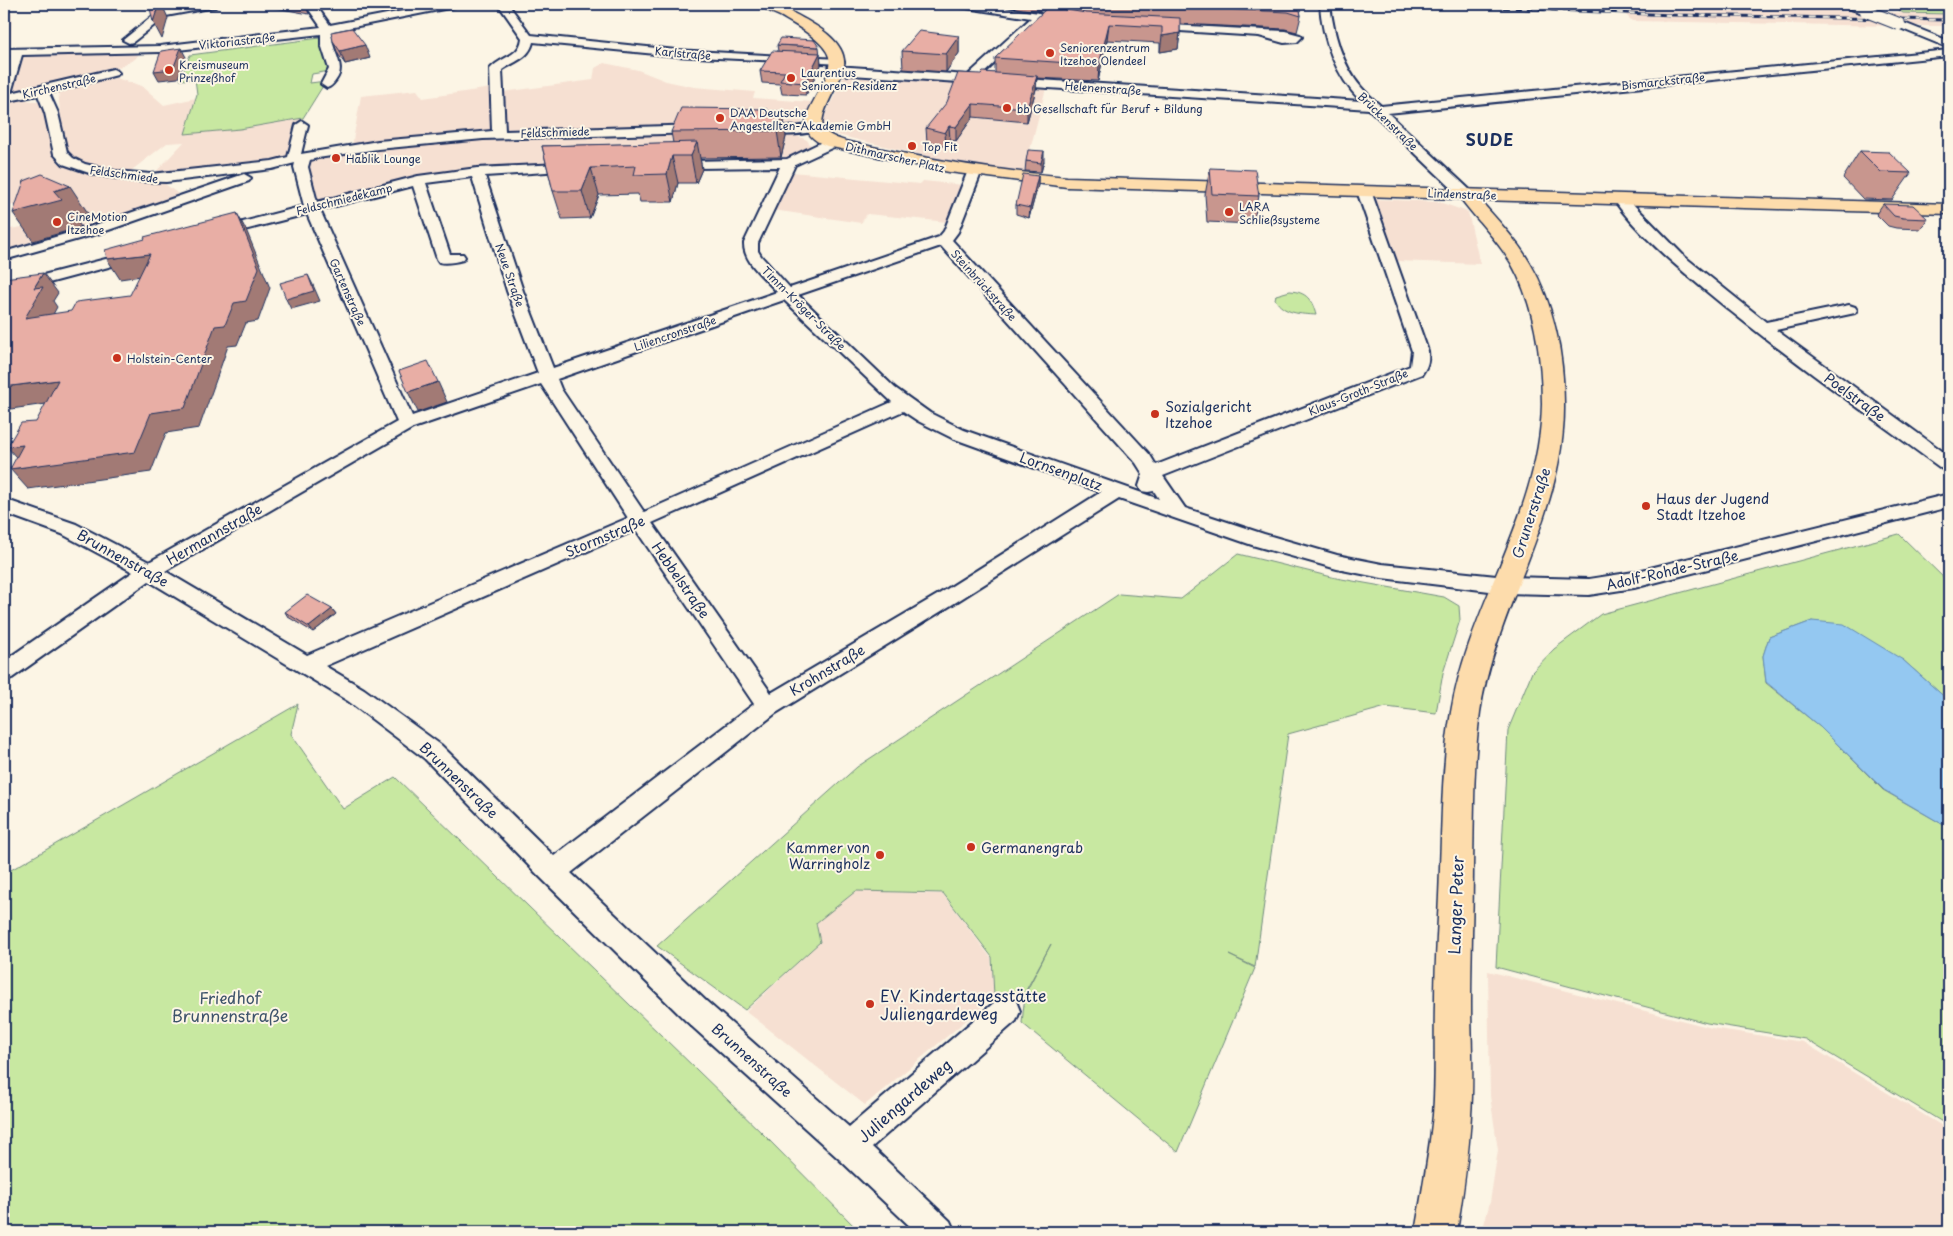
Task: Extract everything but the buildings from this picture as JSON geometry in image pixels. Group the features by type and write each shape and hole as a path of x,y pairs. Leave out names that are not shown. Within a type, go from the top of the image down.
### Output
{"main road":[{"path":"767,4 825,40 834,50 837,66 813,119 822,135"},
{"name":"Dithmarscher Platz","path":"822,135 921,164 974,173"},
{"name":"Lindenstraße","path":"974,173 1066,182 1949,209"},
{"name":"Grunerstraße","path":"1466,194 1500,235 1525,272 1540,316 1551,363 1553,407 1549,457 1544,479 1521,549 1506,585"},
{"name":"Langer Peter","path":"1436,1232 1452,1100 1453,984 1460,745 1466,704 1480,649 1506,585"}],"street":[{"path":"189,4 143,15 215,4"},
{"path":"310,4 328,30 324,37 335,66 332,78 327,84"},
{"name":"Viktoriastraße","path":"4,52 130,45 169,48 328,30 454,4"},
{"path":"499,134 496,69 522,54 528,46 528,38 503,4"},
{"path":"960,4 1043,17 970,80"},
{"name":"Brückenstraße","path":"1325,4 1328,29 1344,69 1356,89 1466,194"},
{"path":"1846,4 1949,45"},
{"path":"130,45 163,13"},
{"path":"1138,26 1261,33"},
{"path":"130,27 130,45"},
{"name":"Karlstraße","path":"528,38 837,66"},
{"path":"4,96 12,73 16,51"},
{"name":"Bismarckstraße","path":"1374,108 1949,53"},
{"name":"Helenenstraße","path":"837,66 970,80 1374,108"},
{"name":"Kirchenstraße","path":"4,96 42,91 114,73"},
{"name":"Feldschmiede","path":"42,91 50,107 60,151 67,161 89,170 168,179 176,176 272,165 301,158 378,145 499,134 716,129"},
{"name":"Gartenstraße","path":"302,125 294,156 301,158 301,166 311,207 406,424"},
{"path":"746,129 822,135"},
{"path":"691,164 789,163 822,135"},
{"name":"Feldschmiede","path":"168,179 166,182 186,196 301,158"},
{"name":"Timm-Kröger-Straße","path":"789,163 762,217 751,248 754,258 787,294 903,404 937,424 980,442"},
{"name":"Feldschmiedekamp","path":"207,236 418,180 477,172 592,165"},
{"name":"Neue Straße","path":"477,172 515,292 547,377"},
{"name":"Steinbrückstraße","path":"974,173 951,232 944,240 1143,459 1152,474"},
{"path":"418,180 444,259 458,257"},
{"name":"Klaus-Groth-Straße","path":"1152,474 1416,370 1419,366 1421,361 1420,351 1364,191"},
{"path":"4,256 72,238 186,196"},
{"name":"Poelstraße","path":"1621,200 1662,245 1762,328 1949,465"},
{"name":"Liliencronstraße","path":"406,424 944,240"},
{"path":"4,290 155,250"},
{"path":"1762,328 1849,310"},
{"name":"Hebbelstraße","path":"547,377 561,403 640,521 768,706"},
{"name":"Stormstraße","path":"305,665 640,521 903,404"},
{"name":"Hermannstraße","path":"4,672 149,571 406,424"},
{"name":"Lornsenplatz","path":"980,442 1216,525"},
{"path":"1143,500 1152,474"},
{"path":"1152,474 1178,512"},
{"name":"Krohnstraße","path":"553,872 768,706 946,599 1117,491"},
{"name":"Adolf-Rohde-Straße","path":"1216,525 1279,546 1350,565 1382,571 1506,585 1589,587 1627,581 1949,501"},
{"name":"Brunnenstraße","path":"4,506 69,529 149,571 356,695 433,752 696,1011 849,1147"},
{"name":"Juliengardeweg","path":"939,1232 849,1147 1006,1011"}],"shaded area":[{"path":"1615,4 1949,14 1949,26 1911,26 1905,23 1893,26 1632,21"},
{"path":"12,13 10,50 141,52 135,59 111,71 57,86 4,97 4,15"},
{"path":"604,63 638,70 666,81 694,87 755,92 753,98 813,102 799,127 651,126 505,130 503,92 593,80 595,68"},
{"path":"845,74 1046,88 1024,173 952,162 837,135 826,129 823,122 824,117"},
{"path":"116,78 142,86 164,105 196,98 185,134 241,129 303,118 293,158 272,164 151,177 184,142 167,143 128,173 92,168 76,161 63,151 58,89"},
{"path":"491,88 492,132 352,146 361,96 417,90 423,98"},
{"path":"16,99 43,102 50,120 58,161 85,172 165,184 181,196 45,243 4,253 4,230 34,225 15,205 4,206 4,100"},
{"path":"577,132 792,134 807,140 811,146 791,159 773,161 540,164 468,169 317,202 306,166 310,158 379,146"},
{"path":"792,172 920,184 923,181 964,185 948,222 867,214 861,223 773,210"},
{"path":"1372,199 1439,202 1468,212 1480,264 1395,261"},
{"name":"EV. Kindertagesstätte Juliengardeweg","path":"856,891 943,894 991,958 994,997 865,1105 746,1011 820,942 816,923"},
{"path":"1488,971 1712,1028 1803,1042 1949,1130 1949,1232 1482,1232 1490,1202 1498,1150 1490,1096"}],"green space":[{"path":"1949,4 1949,14 1903,13 1891,5"},
{"path":"320,38 329,59 330,71 312,74 310,83 326,81 303,118 240,129 185,134 197,94 195,79 180,80 190,55"},
{"path":"1290,291 1305,295 1313,305 1316,315 1293,312 1278,304 1275,299 1276,295"},
{"path":"1899,534 1949,583 1949,701 1903,660 1812,621 1769,637 1763,656 1766,683 1820,727 1883,790 1949,828 1949,1126 1805,1039 1707,1023 1496,967 1508,730 1532,672 1554,649 1601,614"},
{"path":"1238,554 1336,578 1444,597 1459,606 1460,620 1443,673 1436,713 1386,707 1288,734 1255,967 1229,955 1255,968 1178,1152 1022,1023 1025,994 1051,944 1024,994 994,996 992,957 943,893 856,891 816,923 820,942 745,1010 657,946 857,767 1119,594 1181,599"},
{"name":"Friedhof Brunnenstraße","path":"298,704 291,734 343,809 395,777 764,1135 860,1232 4,1232 4,874"}],"water":[{"path":"1812,621 1844,624 1903,660 1949,701 1949,828 1884,790 1820,727 1766,682 1763,656 1769,637"}],"railway":[{"path":"1413,4 1673,15 1949,20"}],"place":[{"name":"Seniorenzentrum Itzehoe Olendeel","path":"1050,53"},
{"name":"Kreismuseum Prinzeßhof","path":"169,70"},
{"name":"Laurentius Senioren-Residenz","path":"791,78"},
{"name":"bb Gesellschaft für Beruf + Bildung","path":"1007,108"},
{"name":"DAA Deutsche Angestellten-Akademie GmbH","path":"720,118"},
{"name":"Top Fit","path":"912,146"},
{"name":"Hablik Lounge","path":"336,158"},
{"name":"LARA Schließsysteme","path":"1229,212"},
{"name":"CineMotion Itzehoe","path":"57,222"},
{"name":"Holstein-Center","path":"117,358"},
{"name":"Sozialgericht Itzehoe","path":"1155,414"},
{"name":"Haus der Jugend Stadt Itzehoe","path":"1646,506"},
{"name":"Germanengrab","path":"971,847"},
{"name":"Kammer von Warringholz","path":"880,855"},
{"name":"EV. Kindertagesstätte Juliengardeweg","path":"870,1004"}],"district":[{"name":"SUDE","path":"1490,139"}]}
